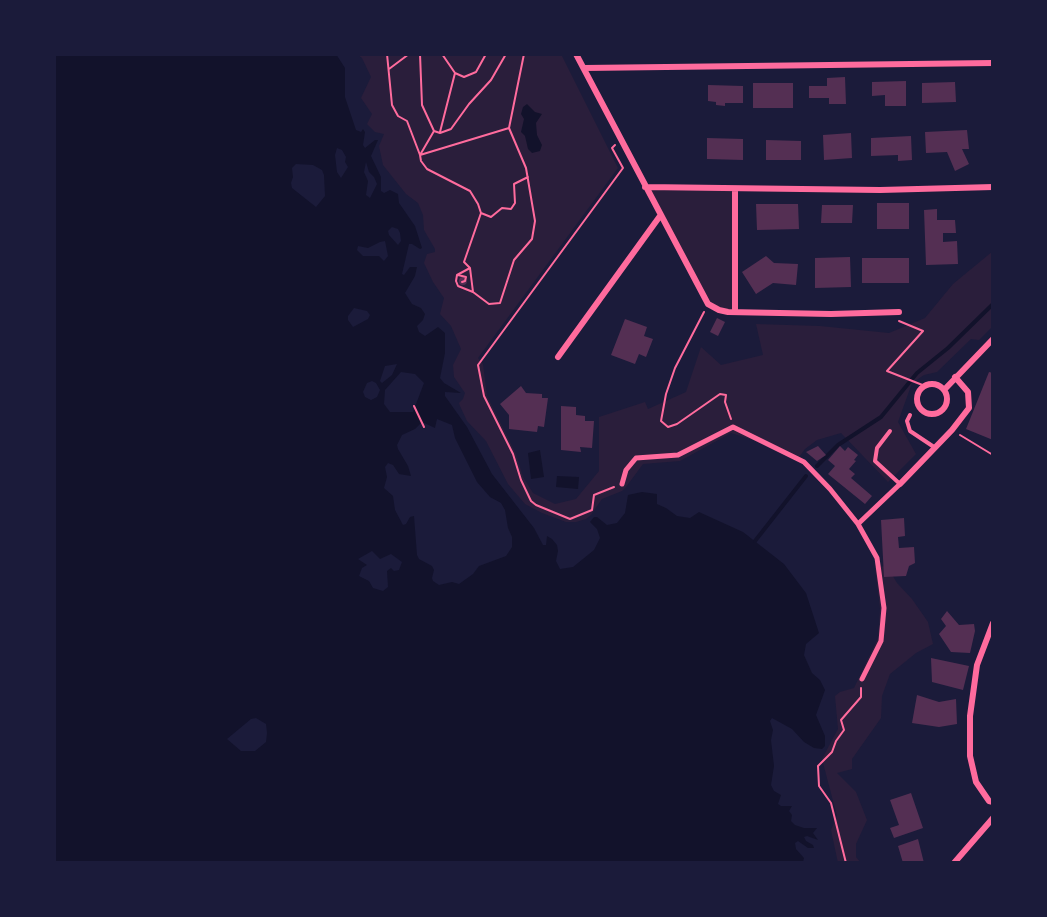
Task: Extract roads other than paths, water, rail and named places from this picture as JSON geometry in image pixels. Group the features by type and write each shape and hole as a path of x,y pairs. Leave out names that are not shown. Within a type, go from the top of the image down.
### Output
{"street":[{"path":"576,54 708,304 719,310 735,311 899,312"},
{"path":"584,68 993,63"},
{"path":"645,187 735,190 993,187"},
{"path":"735,190 735,311"},
{"path":"558,357 660,216"},
{"path":"944,390 993,339"},
{"path":"858,524 935,448 969,408 968,392 955,377"},
{"path":"938,385 944,390 947,402 939,413 932,414 920,409 917,403 920,390 925,386 938,385"},
{"path":"622,484 626,470 636,458 678,455 734,427 804,462 830,489 858,524 877,558 884,608 881,641 862,679"},
{"path":"993,623 977,665 970,716 970,756 976,782 989,801 993,802"},
{"path":"954,863 993,818"}],"lane":[{"path":"910,415 907,421 910,431 935,448"},
{"path":"890,431 877,448 875,461 900,484"}],"waterway":[{"path":"817,466 838,445 881,417 917,373 948,348 993,304"},
{"path":"755,541 806,476"}]}
